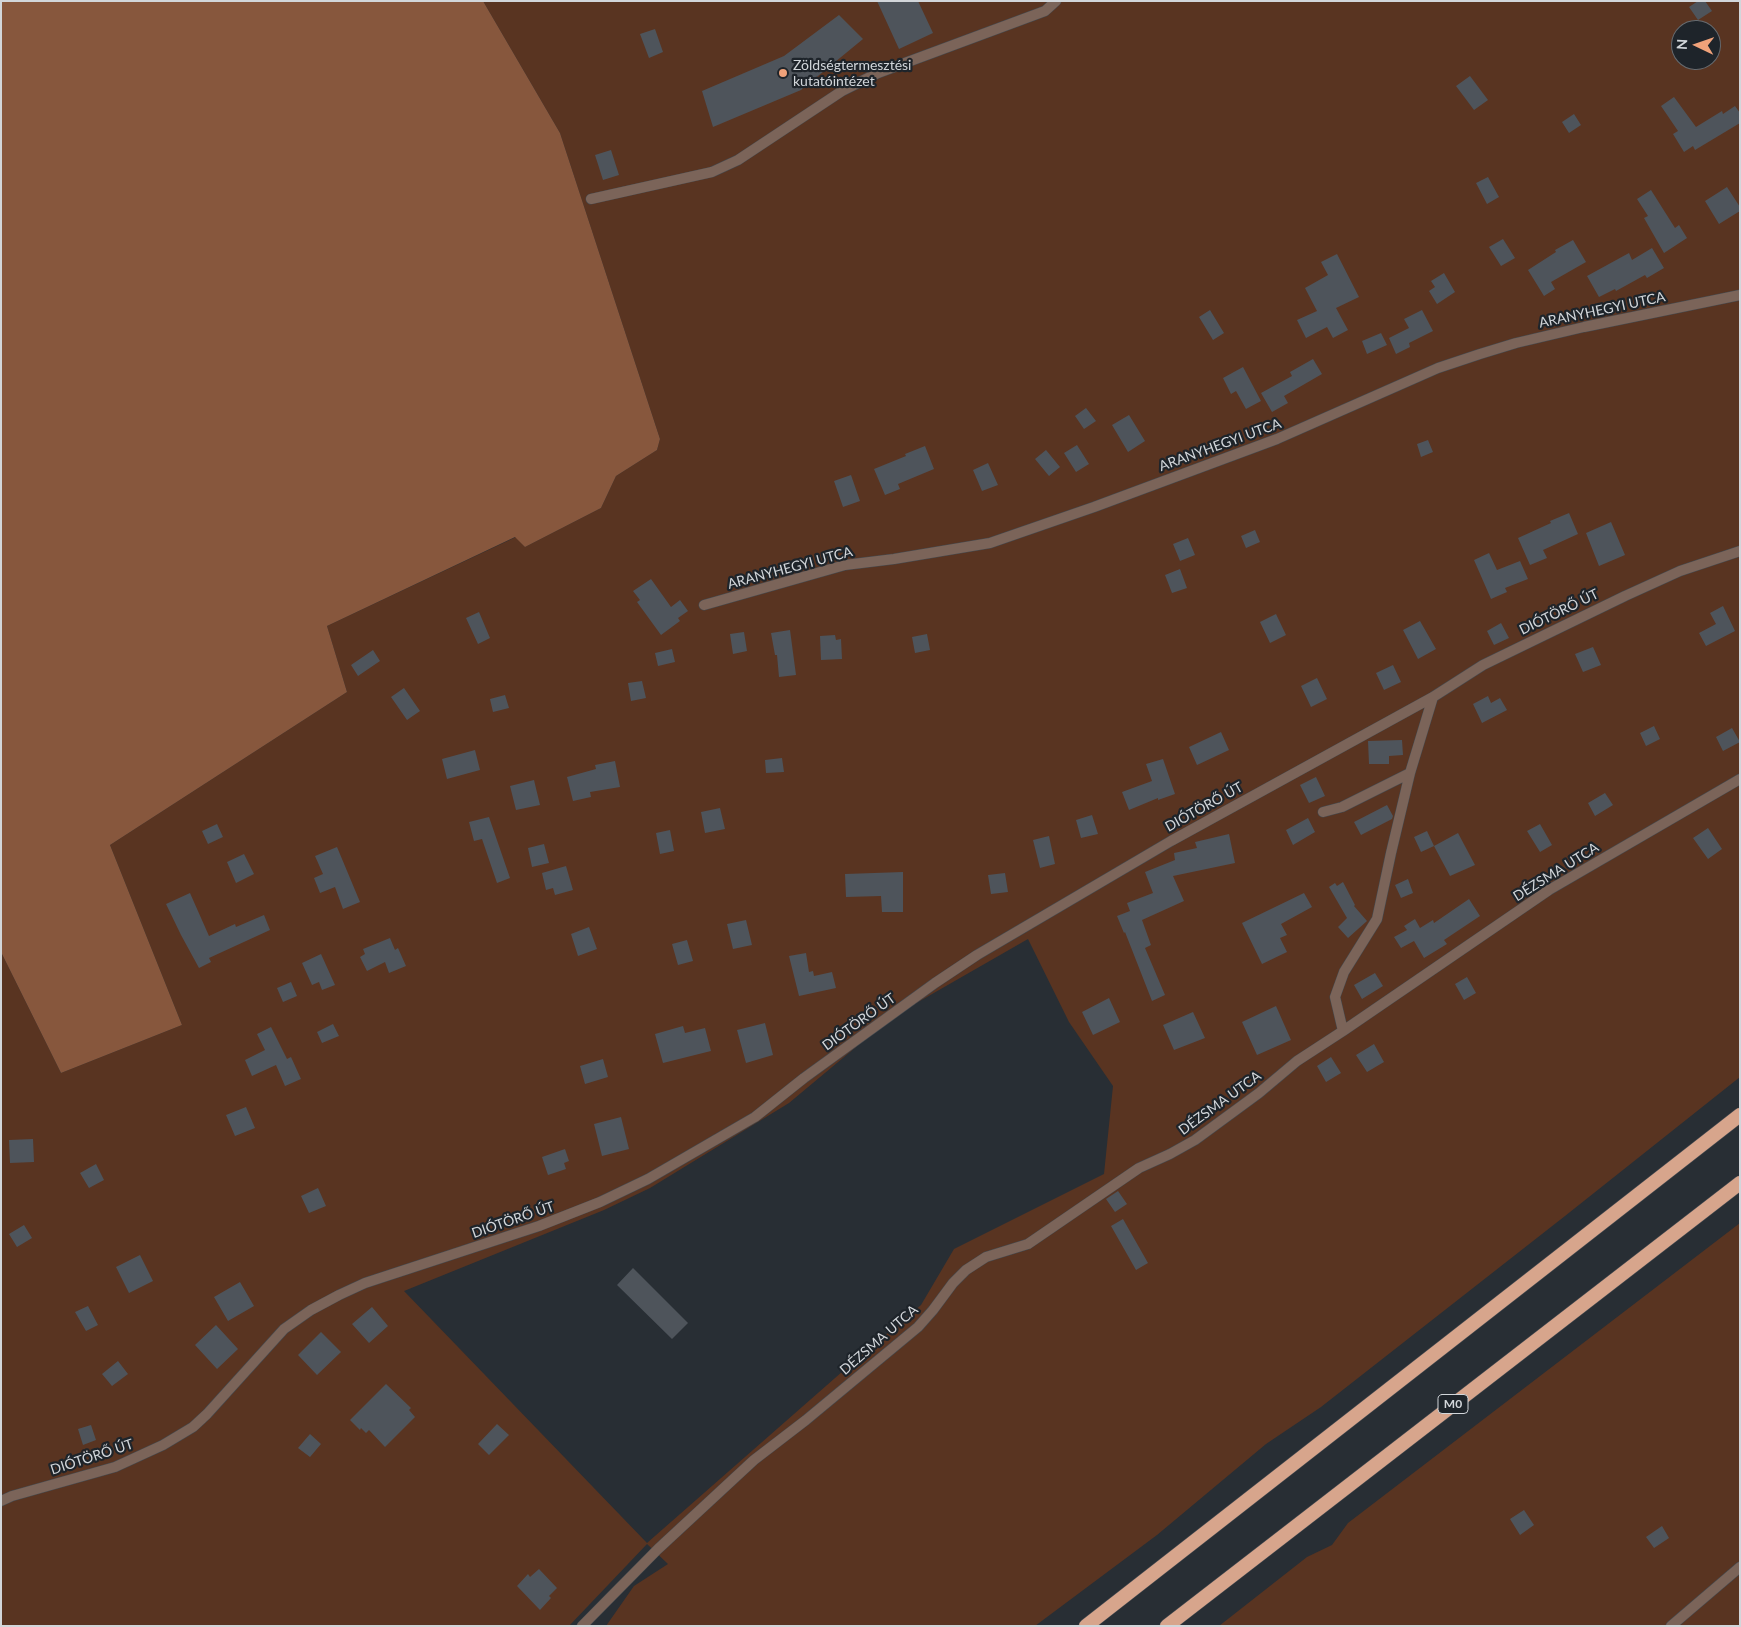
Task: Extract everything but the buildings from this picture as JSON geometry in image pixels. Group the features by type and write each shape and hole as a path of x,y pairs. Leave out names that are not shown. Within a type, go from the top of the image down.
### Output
{"highway":[{"path":"1086,1626 1740,1115"},
{"name":"M0","path":"1167,1626 1740,1183"}],"street":[{"path":"591,199 712,172 738,160 842,91 878,73 1045,12 1056,1"},
{"name":"ARANYHEGYI UTCA","path":"704,605 845,565 894,559 990,542 1094,507 1277,439 1438,368 1471,357 1516,343 1584,327 1740,295"},
{"name":"DIÓTÖRŐ ÚT","path":"1,1501 12,1496 115,1467 142,1456 175,1438 193,1427 208,1414 284,1330 311,1310 338,1295 387,1275 539,1226 600,1202 648,1179 755,1117 804,1078 977,954 1171,841 1433,697 1483,665 1680,571 1740,551"},
{"path":"1343,1031 1335,997 1344,972 1377,919 1390,853 1410,773 1433,697"},
{"path":"1323,812 1342,807 1410,773"},
{"name":"DÉZSMA UTCA","path":"582,1626 658,1549 754,1460 806,1420 918,1327 953,1282 966,1270 986,1257 1028,1244 1139,1168 1195,1140 1259,1094 1297,1062 1549,890 1740,779"},
{"path":"1671,1626 1740,1568"}],"shaded area":[{"path":"1,1 483,1 560,133 660,439 657,450 616,476 601,508 525,547 515,537 327,626 347,692 110,845 182,1025 61,1073 1,952"},
{"path":"483,1 1740,1 1740,1077 1321,1407 1266,1444 1157,1535 1035,1626 606,1626 634,1586 668,1564 647,1544 569,1626 1,1626 1,952 61,1073 182,1025 110,845 347,692 327,626 516,537 525,547 601,508 616,476 657,450 660,439 560,133","holes":["1028,939 1069,1022 1113,1086 1104,1174 954,1249 921,1305 647,1543 404,1291 604,1210 650,1188 789,1103 892,1017"]},
{"path":"1740,1223 1740,1626 1219,1626 1307,1557 1332,1545 1348,1523"}],"place":[{"name":"Zöldségtermesztési kutatóintézet","path":"783,73"}]}
